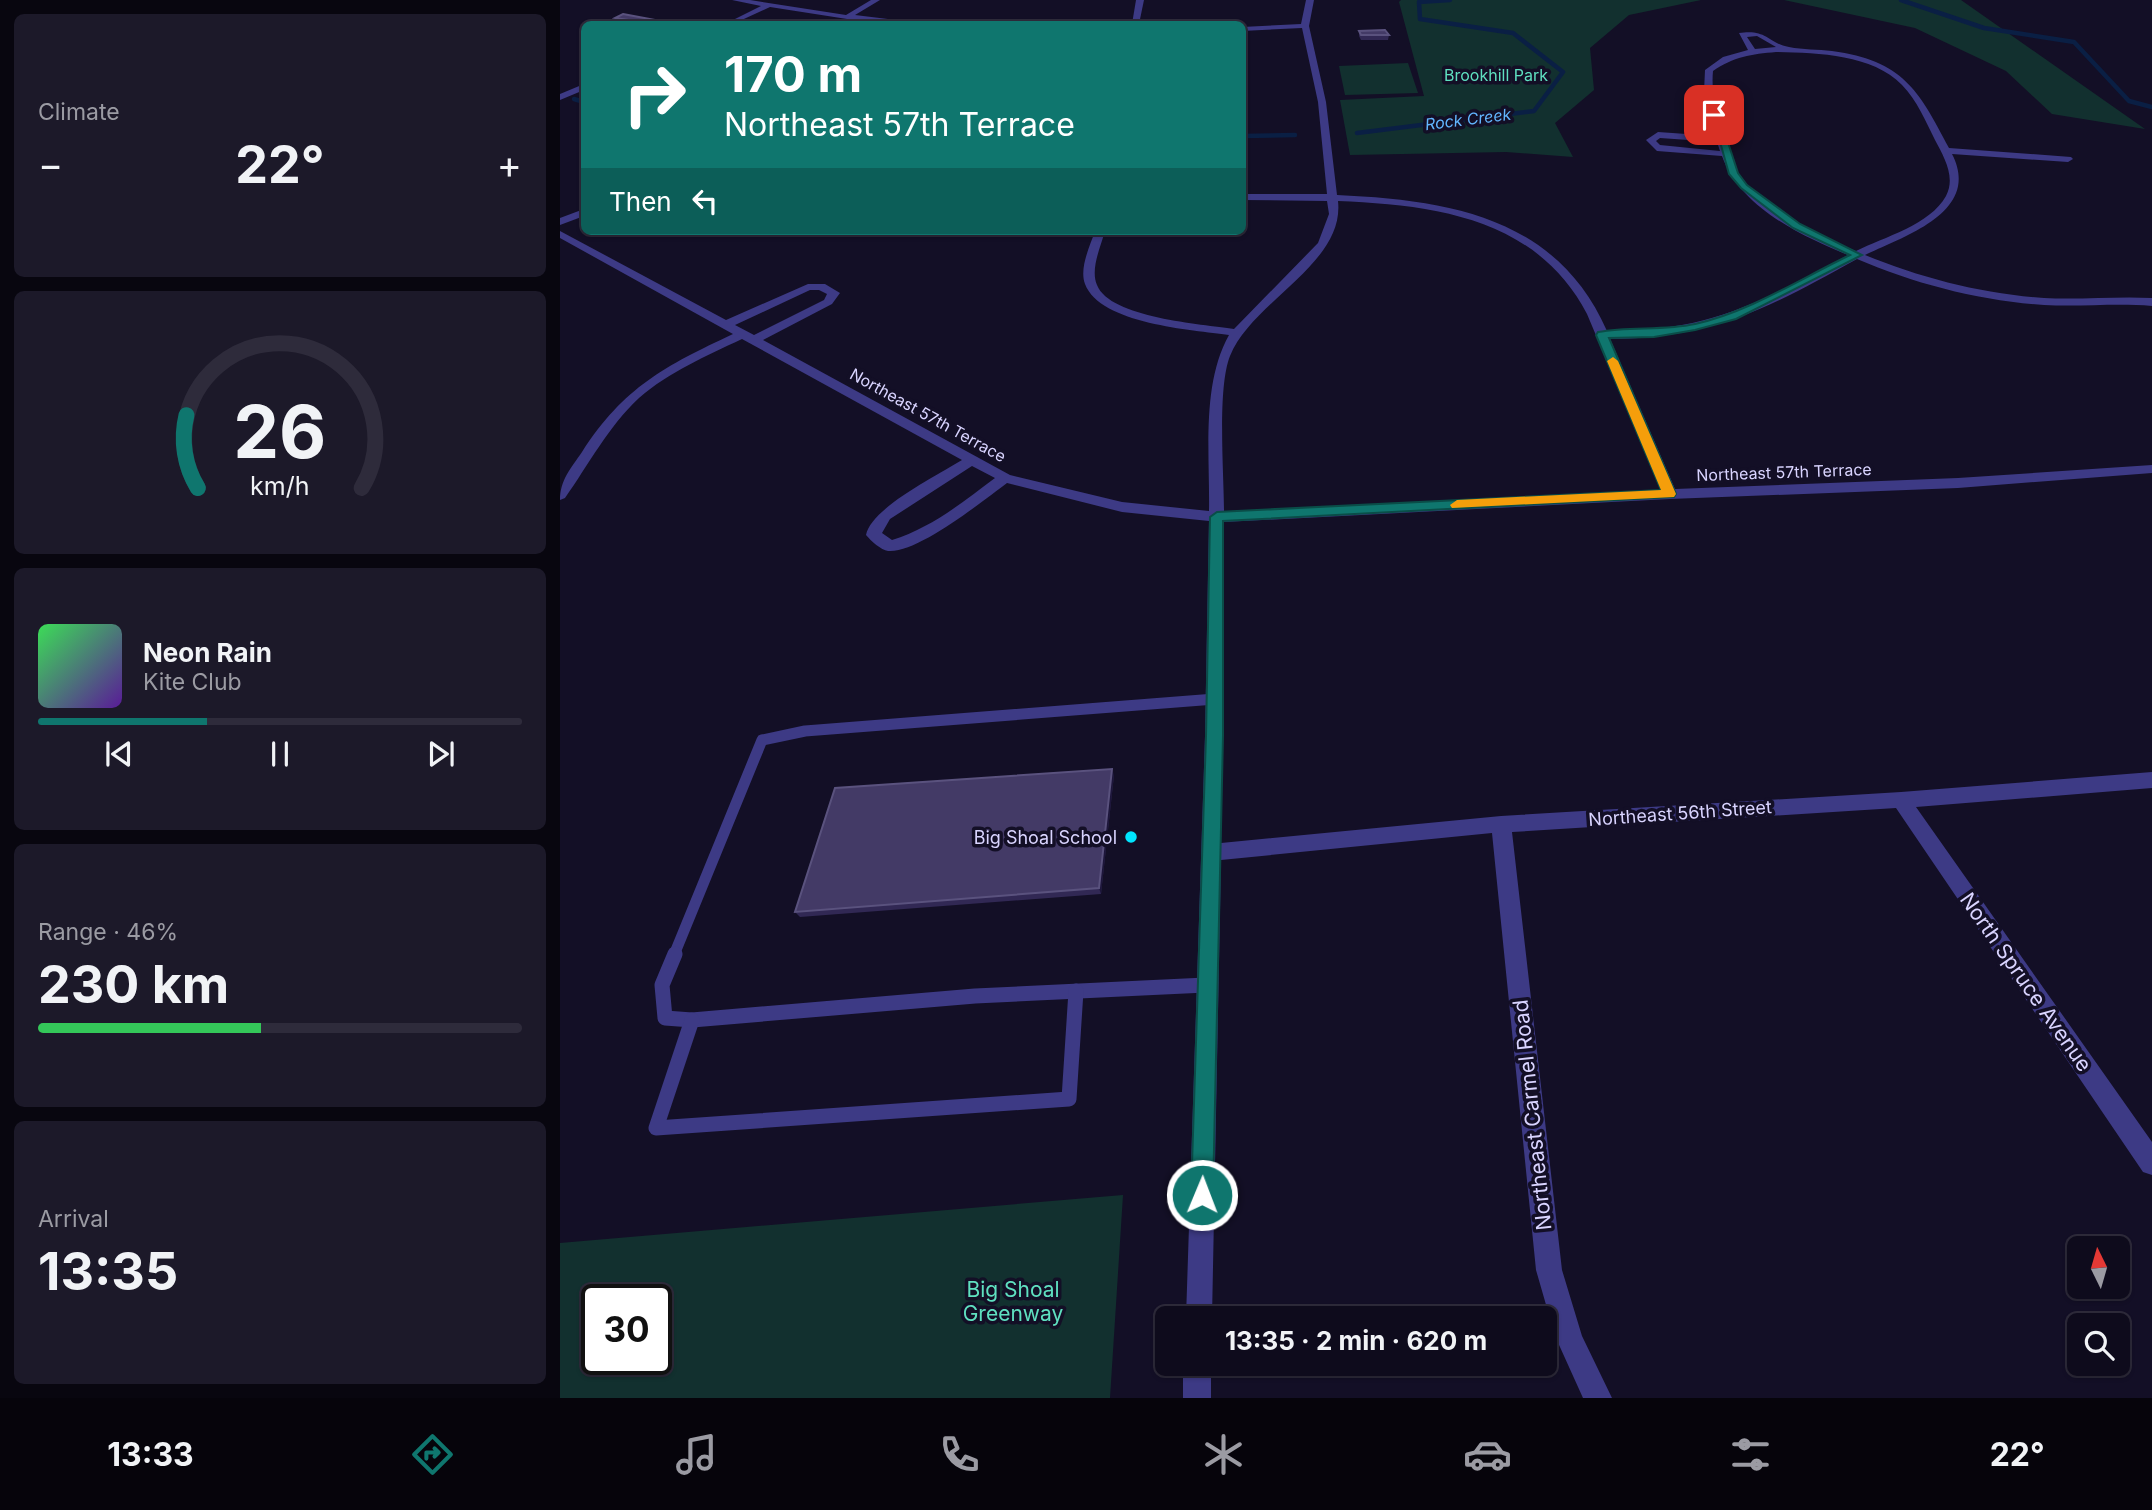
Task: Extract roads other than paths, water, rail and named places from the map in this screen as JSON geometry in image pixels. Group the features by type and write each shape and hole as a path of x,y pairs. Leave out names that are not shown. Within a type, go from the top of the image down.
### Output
{"street":[{"path":"736,0 868,21"},
{"path":"847,17 876,0"},
{"path":"1136,21 1140,0"},
{"path":"1199,1306 1215,699 1218,381 1224,356 1237,333 1323,244 1334,214 1322,102 1305,26 1304,16 1310,0"},
{"path":"734,21 769,5"},
{"path":"1246,29 1305,26"},
{"path":"1753,52 1742,35 1758,34 1786,50"},
{"path":"1602,335 1654,333 1695,327 1732,317 1857,255 1928,218 1943,206 1954,188 1952,164 1901,79 1877,66 1853,59 1817,52 1786,50 1753,52 1719,61 1709,70 1708,91 1733,174 1758,200 1796,226 1857,255 1948,286 2009,298 2070,303 2111,300 2152,302"},
{"path":"560,96 581,88"},
{"path":"1721,139 1658,135 1651,140 1657,148 1727,154"},
{"path":"1945,151 2068,159"},
{"path":"1246,197 1334,197 1413,203 1458,212 1500,225 1538,250 1563,271 1587,301 1670,494"},
{"path":"560,222 581,213"},
{"name":"Northeast 57th Terrace","path":"560,233 1005,478 1122,507 1217,517 1670,494 1958,483 2152,469"},
{"path":"1099,235 1089,276 1093,289 1104,301 1133,314 1237,333"},
{"path":"560,495 615,415 632,398 672,370 828,302 834,293 821,286 808,287 725,325"},
{"path":"973,459 885,516 875,528 874,535 890,546 906,542 943,522 1005,478"},
{"name":"Northeast 56th Street","path":"1209,853 1501,824 1900,800 2152,780"},
{"name":"North Spruce Avenue","path":"1900,800 2152,1163"},
{"name":"Northeast Carmel Road","path":"1501,824 1549,1270 1556,1303 1582,1371 1598,1398"},
{"path":"1196,1398 1197,1376"}],"lane":[{"path":"1206,985 975,996 692,1020 665,1018 662,985 762,740 805,731 1215,699"},
{"path":"692,1020 656,1128 1069,1099 1076,991"}],"waterway":[{"name":"Rock Creek","path":"1357,133 1534,111 1563,72 1513,33 1420,19 1419,2 1450,0"},
{"name":"Rock Creek","path":"1901,0 1984,28 2074,42 2129,101 2152,107"},
{"name":"Rock Creek","path":"574,99 581,101"},
{"name":"Rock Creek","path":"1246,136 1295,135"}],"place":[{"name":"Big Shoal School","path":"1131,837"}],"park label":[{"name":"Brookhill Park","path":"1496,75"},
{"name":"Big Shoal Greenway","path":"1013,1301"}]}
